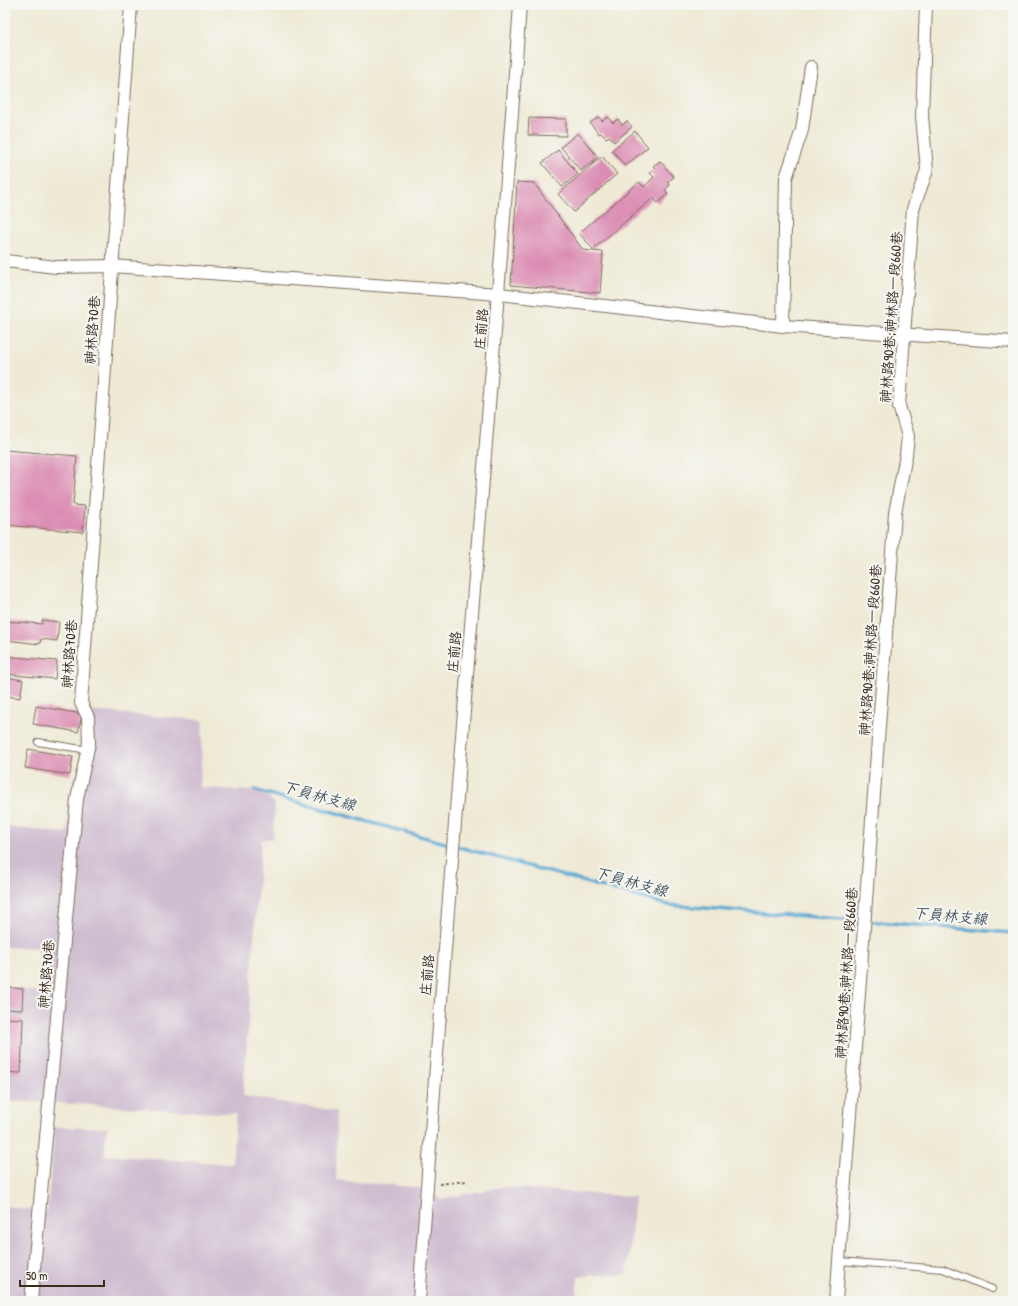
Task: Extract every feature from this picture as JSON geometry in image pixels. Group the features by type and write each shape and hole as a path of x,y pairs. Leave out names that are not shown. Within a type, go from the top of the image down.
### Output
{"street":[{"name":"神林路70巷","path":"31,1301 77,799 88,750 88,718 81,703 131,5"},
{"name":"庄前路","path":"419,1301 434,1075 499,294 520,5"},
{"name":"神林路90巷;神林路一段660巷","path":"836,1301 895,513 908,436 899,406 913,209 927,170 922,116 926,5"},
{"path":"783,326 786,178 802,130 811,67"},
{"path":"5,261 56,267 112,266 499,294 783,326 1013,342"}],"lane":[{"path":"38,742 88,750"},
{"path":"839,1262 943,1269 992,1289"}],"path":[{"path":"427,1185 467,1181"}],"shaded area":[{"path":"90,711 203,720 200,787 263,792 275,804 273,838 261,840 243,1096 337,1111 336,1180 423,1188 441,1199 502,1187 635,1197 627,1274 578,1276 576,1301 5,1301 5,1206 47,1212 55,1127 107,1128 104,1155 232,1164 236,1114 5,1101 5,989 49,992 50,971 41,969 38,948 5,947 5,827 66,833 73,779 93,761"}],"building":[{"path":"599,117 602,121 608,117 613,123 618,119 622,125 627,121 632,127 614,142 610,136 606,138 601,133 599,134 590,123"},
{"path":"529,118 566,119 566,136 528,135"},
{"path":"635,131 648,147 625,166 612,150"},
{"path":"578,133 598,157 581,171 561,147"},
{"path":"558,150 578,174 562,187 542,163"},
{"path":"602,156 617,174 574,212 558,194"},
{"path":"660,161 674,177 667,182 670,185 665,190 668,194 658,203 653,198 593,249 579,233 639,182 644,187 654,177 650,173 655,168 653,166"},
{"path":"517,182 534,183 583,250 603,252 600,293 511,285"},
{"path":"5,450 77,456 73,505 85,506 83,532 5,525"},
{"path":"42,620 59,622 57,641 41,639 40,644 5,640 5,621 42,624"},
{"path":"5,656 57,661 55,679 5,674"},
{"path":"5,677 23,680 20,698 5,696"},
{"path":"36,706 82,714 78,732 33,724"},
{"path":"28,749 73,757 70,775 25,768"},
{"path":"5,987 23,989 22,1010 5,1009"},
{"path":"5,1018 23,1019 21,1073 5,1072"}],"waterway":[{"name":"下員林支線","path":"254,790 668,905 1013,933"}]}
